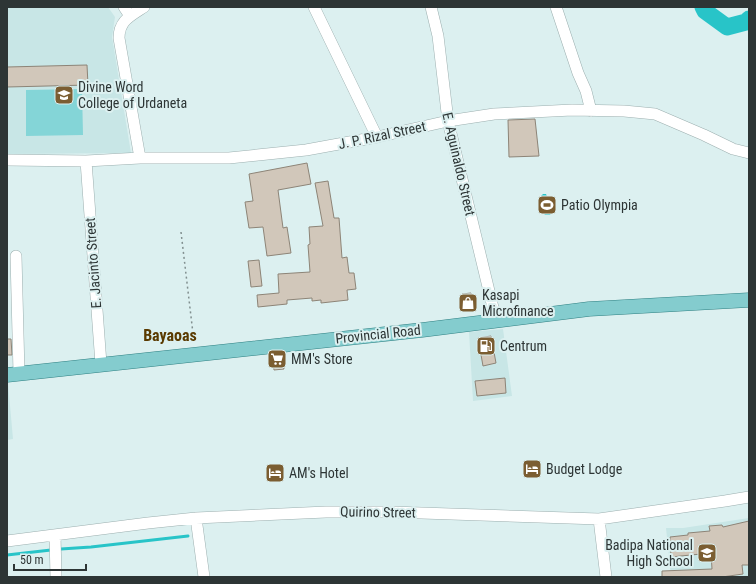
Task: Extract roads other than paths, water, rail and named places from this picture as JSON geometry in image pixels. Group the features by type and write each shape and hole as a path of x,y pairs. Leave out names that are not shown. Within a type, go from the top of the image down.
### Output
{"main road":[{"name":"Provincial Road","path":"13,374 422,330 589,309 749,300"}],"street":[{"path":"140,158 119,38 119,29 124,22 127,11 144,7"},
{"path":"314,7 377,137"},
{"name":"E. Aguinaldo Street","path":"431,7 438,36 448,121 496,320"},
{"path":"556,7 586,91 590,111"},
{"name":"J. P. Rizal Street","path":"7,160 86,161 140,158 229,158 306,150 377,137 448,121 494,114 572,110 624,111 655,114 733,149 749,153"},
{"name":"E. Jacinto Street","path":"86,161 101,364"},
{"path":"13,374 16,256"},
{"name":"Quirino Street","path":"7,541 196,518 326,512 392,512 599,519 749,497"},
{"path":"196,518 204,577"},
{"path":"599,519 606,577"},
{"path":"55,535 56,577"}],"waterway":[{"path":"703,7 705,11 727,27 746,22 749,19"},
{"path":"61,549 188,536"},
{"path":"7,555 51,550"}],"place":[{"name":"Divine Word College of Urdaneta","path":"64,95"},
{"name":"Patio Olympia","path":"547,205"},
{"name":"Kasapi Microfinance","path":"468,303"},
{"name":"Centrum","path":"486,346"},
{"name":"MM's Store","path":"277,359"},
{"name":"Budget Lodge","path":"532,469"},
{"name":"AM's Hotel","path":"275,473"},
{"name":"Badipa National High School","path":"707,553"}],"district":[{"name":"Bayaoas","path":"170,335"}]}
